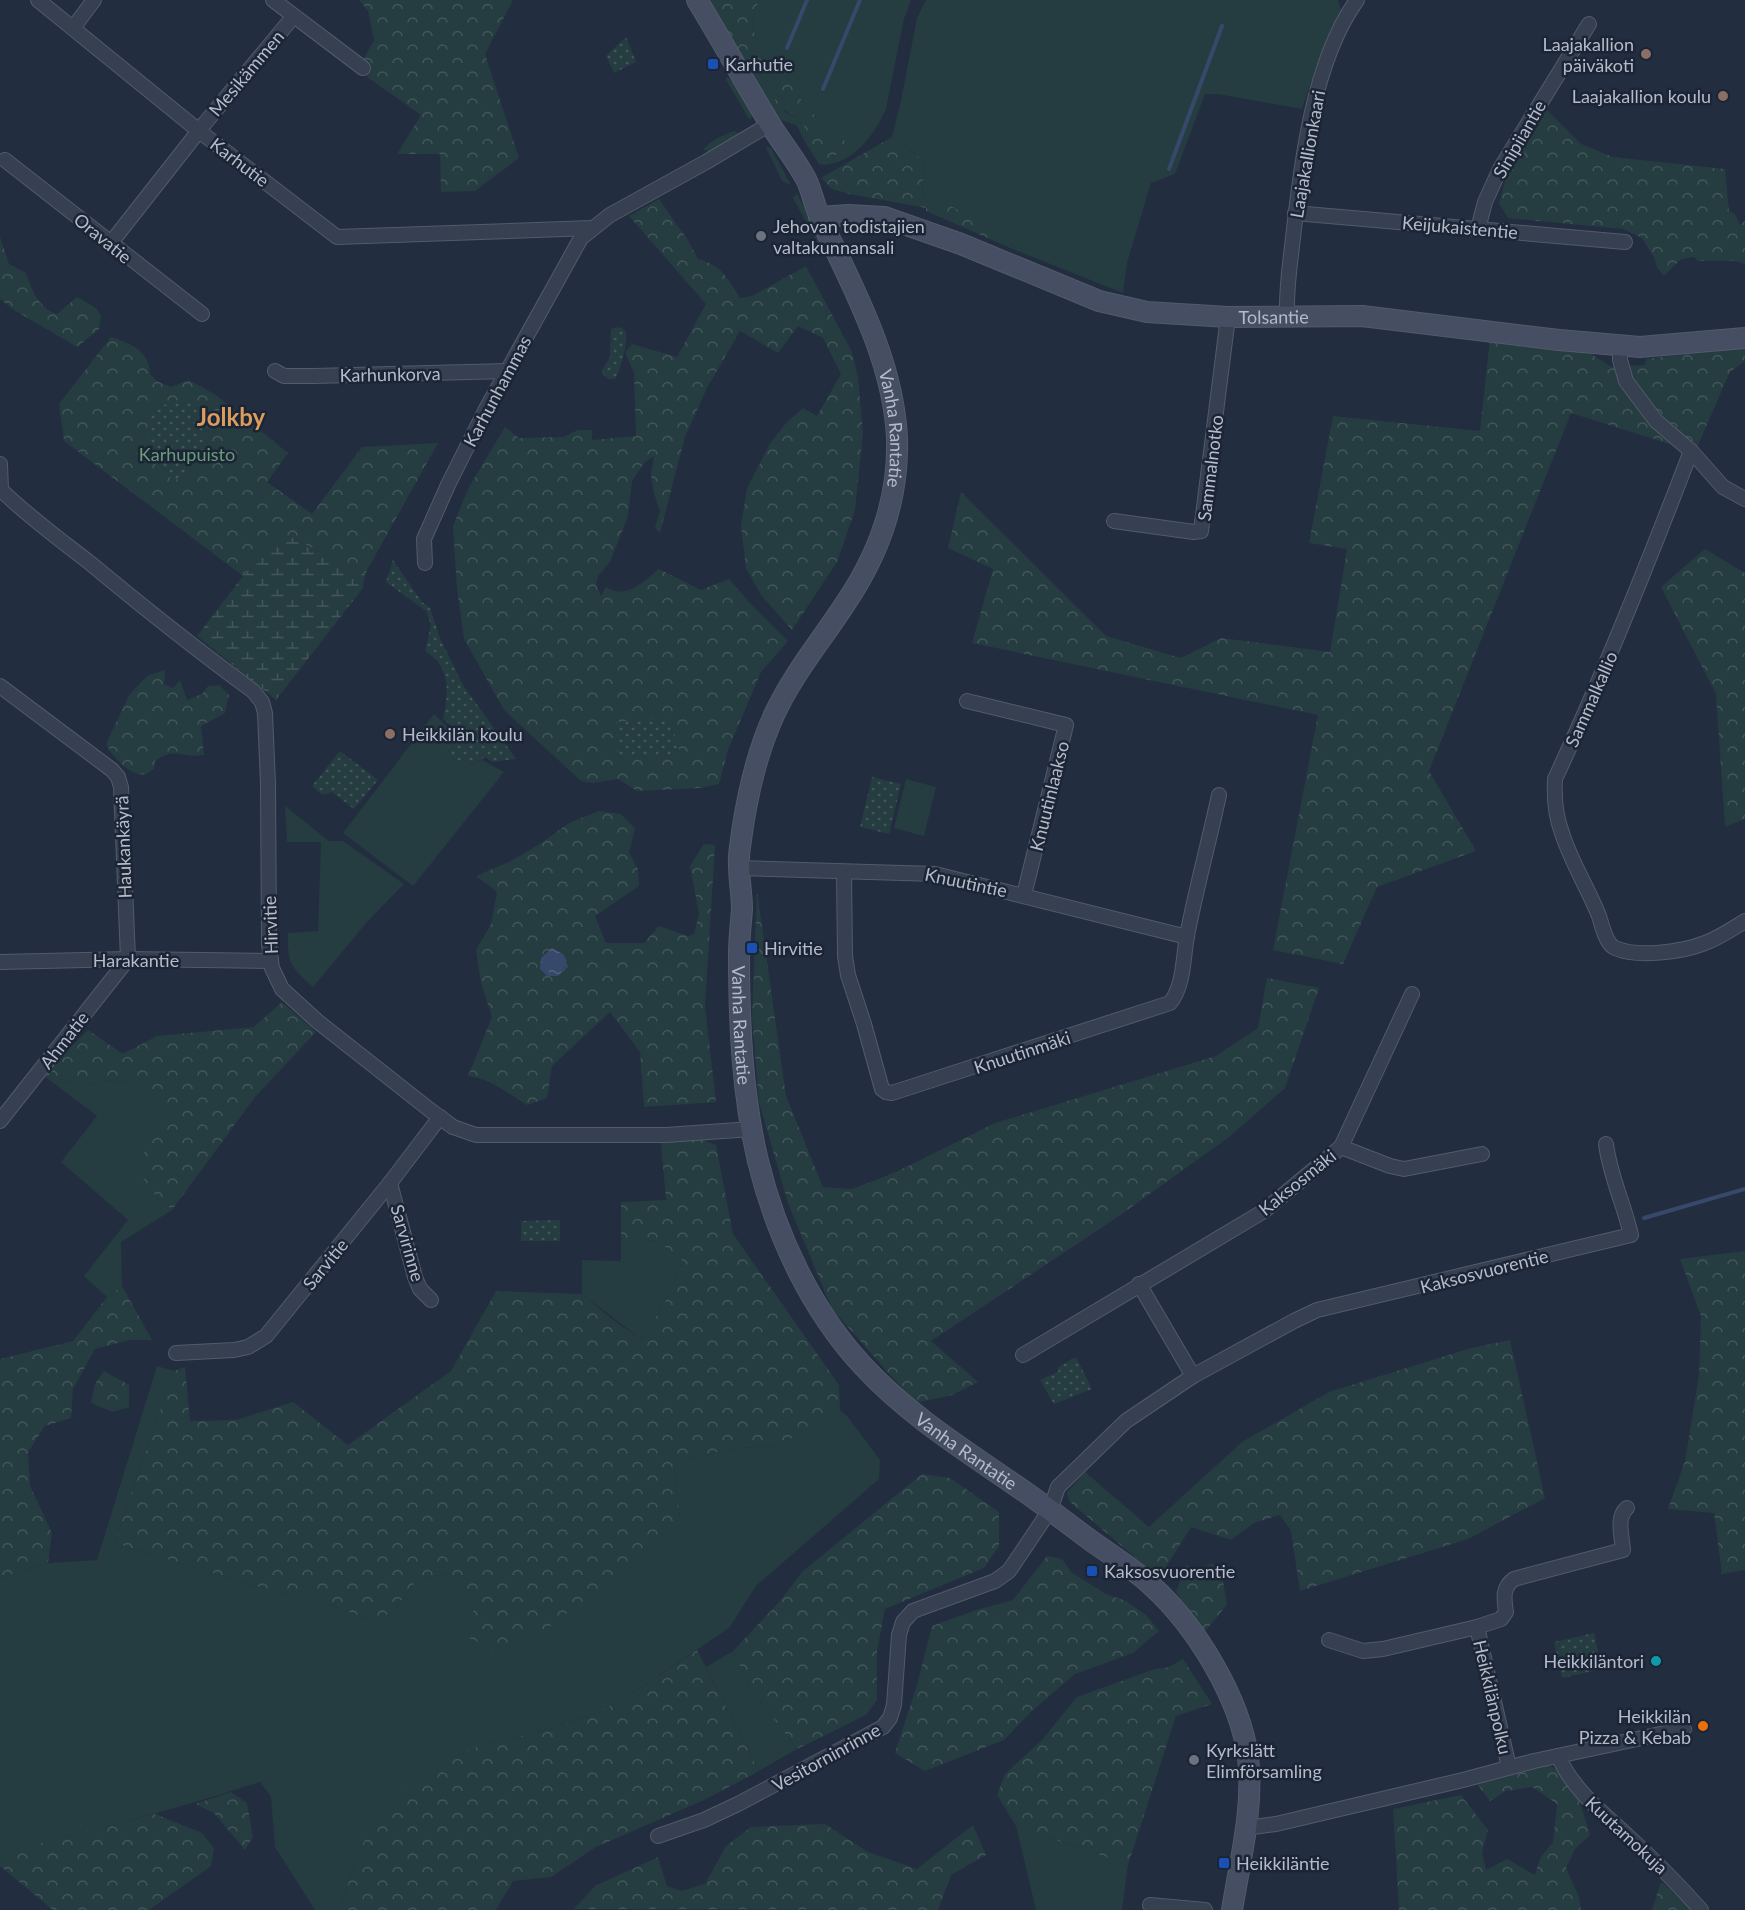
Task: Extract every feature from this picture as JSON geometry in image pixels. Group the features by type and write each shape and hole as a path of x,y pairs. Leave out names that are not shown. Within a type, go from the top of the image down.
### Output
{"main road":[{"name":"Vanha Rantatie","path":"697,0 770,124 798,186 819,217 865,314 885,371 897,435 894,489 885,526 863,577 809,653 786,690 772,719 746,806 738,868 742,900 739,946 743,1055 752,1129 767,1193 803,1280 844,1344 892,1395 933,1428 1150,1584 1175,1610 1223,1682 1242,1729 1248,1756 1249,1790 1246,1828 1232,1910"},
{"name":"Tolsantie","path":"819,217 884,217 961,244 1099,301 1147,312 1228,317 1362,316 1620,346 1661,346 1745,338"}],"street":[{"name":"Karhutie","path":"38,0 199,131 337,237 592,228"},
{"path":"73,28 94,0"},
{"path":"273,0 363,68"},
{"name":"Laajakallionkaari","path":"1287,315 1286,294 1295,213 1307,138 1326,58 1357,0"},
{"name":"Mesikämmen","path":"110,244 293,17"},
{"name":"Sinipiiantie","path":"1478,229 1485,201 1500,169 1589,24"},
{"path":"592,228 610,215 770,124"},
{"name":"Oravatie","path":"5,160 202,314"},
{"name":"Keijukaistentie","path":"1295,213 1625,242"},
{"name":"Karhunhammas","path":"425,563 424,539 430,523 507,371 575,246 592,228"},
{"name":"Sammalnotko","path":"1114,521 1201,531 1228,317"},
{"path":"1620,346 1620,360 1626,381 1656,422 1691,451 1723,488 1745,498"},
{"name":"Karhunkorva","path":"275,371 284,376 507,371"},
{"name":"Sammalkallio","path":"1691,451 1608,661 1556,778 1554,798 1561,832 1613,948 1641,954 1689,948 1705,944 1745,921"},
{"name":"Hirvitie","path":"0,464 0,490 28,517 74,550 183,640 253,692 262,702 266,713 271,961 278,984 317,1021 441,1117 462,1131 476,1135 666,1135 752,1129"},
{"name":"Haukankäyrä","path":"0,686 112,770 118,777 121,787 128,959"},
{"name":"Knuutinlaakso","path":"967,701 1066,725 1024,895"},
{"name":"Knuutinmäki","path":"844,872 845,956 848,975 882,1089 889,1093 1170,1003 1174,998 1181,974 1187,937 1219,795"},
{"name":"Knuutintie","path":"738,868 935,874 1187,937"},
{"name":"Harakantie","path":"0,962 128,959 271,961"},
{"name":"Ahmatie","path":"0,1121 128,959"},
{"name":"Kaksosmäki","path":"1023,1355 1263,1211 1341,1147 1413,994"},
{"name":"Sarvitie","path":"176,1353 234,1350 248,1347 266,1336 441,1117"},
{"name":"Kaksosvuorentie","path":"1050,1510 1058,1487 1126,1421 1193,1377 1317,1310 1631,1235 1626,1211 1613,1179 1606,1144"},
{"path":"1341,1147 1390,1166 1404,1168 1482,1154"},
{"name":"Sarvirinne","path":"390,1183 415,1277 420,1289 431,1300"},
{"path":"1140,1284 1193,1377"},
{"name":"Heikkilänpolku","path":"1329,1640 1363,1651 1383,1649 1476,1628 1501,1619 1506,1612 1504,1593 1508,1584 1514,1579 1623,1550 1620,1517 1627,1508"},
{"name":"Vesitorninrinne","path":"658,1836 704,1820 738,1804 883,1727 890,1718 894,1705 899,1635 903,1622 913,1611 995,1581 1008,1571 1050,1510"},
{"name":"Heikkilänpolku","path":"1476,1628 1509,1767"},
{"path":"1246,1828 1265,1827 1509,1767 1684,1729"},
{"name":"Kuutamokuja","path":"1558,1756 1578,1790 1670,1876 1701,1910"},
{"path":"1150,1905 1205,1910"}],"green space":[{"path":"359,0 513,0 485,54 519,158 475,191 441,192 440,154 397,154 421,115 367,77 363,60 374,40 368,11"},
{"path":"706,0 760,0 752,25 756,37 771,59 761,71 751,77"},
{"path":"760,0 911,0 904,19 886,109 876,128 862,146 845,159 824,165 841,151 844,141 825,130 794,91 787,73 776,87 785,112 798,118 806,129 805,142 797,126 776,118 751,77 761,71 771,59 756,37 752,25"},
{"path":"926,0 1338,0 1342,13 1319,58 1302,109 1218,94 1205,94 1175,174 1151,183 1127,263 1123,293 1015,250 1012,243 931,208 922,194 924,161 892,137 917,18"},
{"path":"626,37 636,62 614,73 606,56"},
{"path":"787,73 794,91 825,130 845,141 841,151 824,165 819,164 805,142 806,129 798,118 775,104 776,87"},
{"path":"728,77 747,100 752,117 749,119 726,80"},
{"path":"1547,110 1581,144 1613,157 1725,169 1729,211 1735,214 1740,225 1745,221 1745,264 1735,261 1698,261 1694,257 1681,259 1664,276 1657,268 1654,257 1642,238 1623,229 1508,218 1499,203 1515,150 1527,126"},
{"path":"734,131 738,133 709,151 703,150 713,141"},
{"path":"892,137 924,161 922,194 931,208 948,204 1012,243 1015,250 926,211 926,208 832,189 821,178"},
{"path":"765,146 771,148 791,185 783,182"},
{"path":"797,194 825,245 824,250 821,249 793,198"},
{"path":"659,199 698,259 719,269 740,298 752,296 806,266 852,352 858,377 863,433 855,510 837,562 792,630 761,595 746,568 741,526 747,488 771,442 787,422 803,408 817,416 841,374 823,338 798,326 778,353 740,331 707,388 685,437 660,533 655,528 660,511 651,475 654,456 645,462 632,481 628,516 610,562 598,576 596,585 601,596 606,587 621,592 634,588 659,569 701,590 729,579 788,641 761,672 728,750 719,784 701,788 637,791 618,779 593,783 581,781 504,710 464,639 457,589 453,526 469,487 505,427 519,438 563,437 578,430 592,430 592,440 636,436 634,373 625,352 632,344 677,357 706,304 629,216"},
{"path":"0,237 9,264 26,273 40,303 57,314 77,297 96,308 101,316 99,329 77,347 14,310 0,299"},
{"path":"620,327 626,332 624,356 615,379 608,379 601,372 610,357 611,329"},
{"name":"Karhupuisto","path":"111,337 138,349 147,359 150,374 157,381 171,387 189,380 216,395 288,453 267,482 312,514 362,447 438,443 365,574 282,533 243,576 64,441 59,404"},
{"path":"1490,338 1586,351 1612,367 1645,365 1646,359 1745,346 1745,361 1730,372 1695,452 1571,413 1429,771 1476,851 1377,887 1343,964 1273,950 1318,715 972,643 993,569 948,548 961,492 1106,636 1181,658 1221,638 1330,652 1347,549 1309,543 1333,416 1480,431"},
{"path":"191,399 208,413 205,440 193,469 174,481 154,463 147,430 154,407"},
{"path":"282,533 365,574 363,588 276,700 197,636 243,576"},
{"path":"1705,549 1745,573 1745,819 1725,827 1716,694 1661,587"},
{"path":"393,560 422,602 430,608 440,638 463,685 516,759 492,762 485,757 467,764 454,758 449,752 447,745 453,727 443,719 446,698 445,678 439,663 425,651 431,625 426,611 386,582"},
{"path":"165,670 164,684 173,688 180,680 187,700 202,694 208,686 219,685 229,695 225,713 201,726 204,755 168,754 155,761 154,769 147,774 134,773 122,765 106,744 129,695 147,676"},
{"path":"434,714 451,730 448,746 453,758 466,764 482,760 504,772 413,886 343,833"},
{"path":"670,718 681,757 618,757 616,722"},
{"path":"340,751 378,780 354,809 332,792 322,795 312,786"},
{"path":"872,777 901,784 889,834 860,827"},
{"path":"906,779 936,787 924,836 894,828"},
{"path":"285,806 329,841 343,841 404,884 366,923 313,987 292,964 288,951 288,933 318,931 321,842 287,842"},
{"path":"599,811 621,814 635,828 629,853 638,869 639,886 595,916 606,943 644,943 659,926 688,936 694,934 699,914 690,866 704,844 715,845 705,1006 716,1102 644,1107 640,1052 610,1012 552,1066 547,1098 527,1105 491,1083 468,1076 492,1017 481,983 476,950 491,924 497,892 476,876 511,861 569,823"},
{"path":"757,891 786,1096 823,1187 852,1189 896,1172 995,1123 1216,1056 1258,1028 1267,978 1319,988 1285,1088 1229,1137 1119,1216 931,1341 978,1382 952,1395 915,1403 832,1309 788,1203 759,1102 752,1017"},
{"path":"282,1002 316,1032 255,1097 172,1210 156,1196 138,1171 147,1143 168,1127 166,1111 128,1082 109,1080 86,1085 43,1075 88,1030 123,1054 157,1036 254,1027"},
{"path":"43,1075 86,1085 109,1080 128,1082 166,1111 169,1127 147,1143 156,1196 172,1210 121,1242 122,1286 107,1297 84,1276 128,1220 61,1162 97,1116"},
{"path":"696,1138 716,1145 733,1234 839,1385 840,1410 816,1421 781,1446 737,1448 689,1458 674,1467 680,1519 674,1532 549,1627 493,1655 486,1645 466,1637 474,1609 446,1574 418,1579 393,1611 376,1622 303,1595 278,1593 114,1543 174,1371 185,1367 190,1421 236,1420 293,1402 348,1445 451,1371 496,1291 582,1294 642,1340 665,1302 683,1261 656,1240 635,1242 621,1261 621,1202 666,1200 661,1142"},
{"path":"560,1220 560,1241 521,1241 521,1221"},
{"path":"656,1240 683,1261 665,1302 642,1340 582,1294 582,1260 621,1261 635,1242"},
{"path":"1745,1251 1745,1570 1722,1574 1714,1513 1668,1509 1685,1461 1699,1375 1701,1316 1680,1259"},
{"path":"122,1286 152,1340 130,1340 95,1349 73,1389 71,1418 45,1426 28,1452 30,1486 52,1533 48,1563 0,1578 0,1359 73,1341 107,1297"},
{"path":"1510,1340 1545,1498 1468,1539 1300,1591 1291,1531 1280,1515 1254,1523 1231,1540 1191,1527 1161,1575 1145,1566 1069,1501 1067,1493 1085,1472 1149,1527 1242,1442 1329,1392 1471,1348"},
{"path":"1076,1357 1092,1389 1054,1404 1040,1380 1059,1371 1057,1368"},
{"path":"157,1366 174,1371 114,1543 278,1593 303,1595 376,1622 393,1611 418,1579 446,1574 474,1609 680,1519 674,1467 689,1458 737,1448 781,1446 816,1421 840,1410 848,1417 880,1460 879,1479 756,1586 729,1628 625,1698 596,1713 553,1728 484,1745 363,1843 346,1889 341,1910 315,1910 275,1847 271,1797 260,1782 101,1828 4,1852 0,1849 0,1578 48,1563 97,1560"},
{"path":"104,1371 129,1385 129,1407 113,1412 91,1403 95,1384"},
{"path":"922,1474 950,1478 999,1512 999,1546 984,1568 885,1609 877,1651 877,1700 866,1715 797,1749 750,1688 733,1651 780,1601 803,1571"},
{"path":"1047,1556 1062,1559 1071,1572 1106,1594 1126,1601 1146,1615 1159,1631 1133,1653 1075,1674 1032,1711 1004,1740 925,1771 895,1753 916,1688 932,1626 1013,1600"},
{"path":"1212,1563 1223,1581 1227,1605 1205,1631 1176,1592 1186,1565 1198,1571"},
{"path":"1594,1633 1602,1669 1562,1678 1554,1642"},
{"path":"697,1650 759,1771 704,1800 596,1847 551,1877 513,1881 496,1910 341,1910 346,1889 363,1843 394,1797 451,1755 553,1728 596,1713 625,1698"},
{"path":"733,1651 750,1688 797,1749 759,1771 706,1667"},
{"path":"1183,1659 1212,1704 1176,1716 1128,1865 1016,1826 997,1795 1005,1774 1042,1740 1077,1697 1152,1670 1169,1667"},
{"path":"1545,1763 1555,1769 1570,1785 1580,1803 1590,1835 1575,1849 1566,1868 1579,1897 1581,1910 1399,1910 1393,1809 1461,1795 1488,1830 1482,1853 1486,1870 1507,1859 1535,1875 1540,1858 1553,1842 1557,1804 1532,1787 1506,1791 1490,1801 1477,1784"},
{"path":"231,1792 247,1803 253,1837 245,1850 214,1813 195,1804"},
{"path":"155,1814 202,1833 214,1848 211,1866 149,1910 53,1910 0,1866 0,1849 4,1852"},
{"path":"825,1824 868,1852 917,1869 973,1825 986,1855 951,1875 938,1910 574,1909 595,1886 658,1857 667,1886 682,1891 705,1884 726,1846 751,1827"},
{"path":"1016,1826 1128,1865 1122,1910 1036,1910"},
{"path":"1661,1882 1687,1901 1694,1910 1652,1910"}],"water":[{"path":"552,948 563,954 567,961 566,969 558,976 547,976 540,969 541,958"}],"waterway":[{"path":"787,48 807,0"},
{"path":"823,89 860,0"},
{"path":"1169,169 1222,26"},
{"path":"1644,1218 1745,1189"}],"place":[{"name":"Laajakallion päiväkoti","path":"1646,54"},
{"name":"Karhutie","path":"713,64"},
{"name":"Laajakallion koulu","path":"1723,96"},
{"name":"Jehovan todistajien valtakunnansali","path":"761,236"},
{"name":"Heikkilän koulu","path":"390,734"},
{"name":"Hirvitie","path":"752,948"},
{"name":"Kaksosvuorentie","path":"1092,1571"},
{"name":"Heikkiläntori","path":"1656,1661"},
{"name":"Heikkilän Pizza & Kebab","path":"1703,1726"},
{"name":"Kyrkslätt Elimförsamling","path":"1194,1760"},
{"name":"Heikkiläntie","path":"1224,1863"}],"district":[{"name":"Jolkby","path":"231,416"}]}
